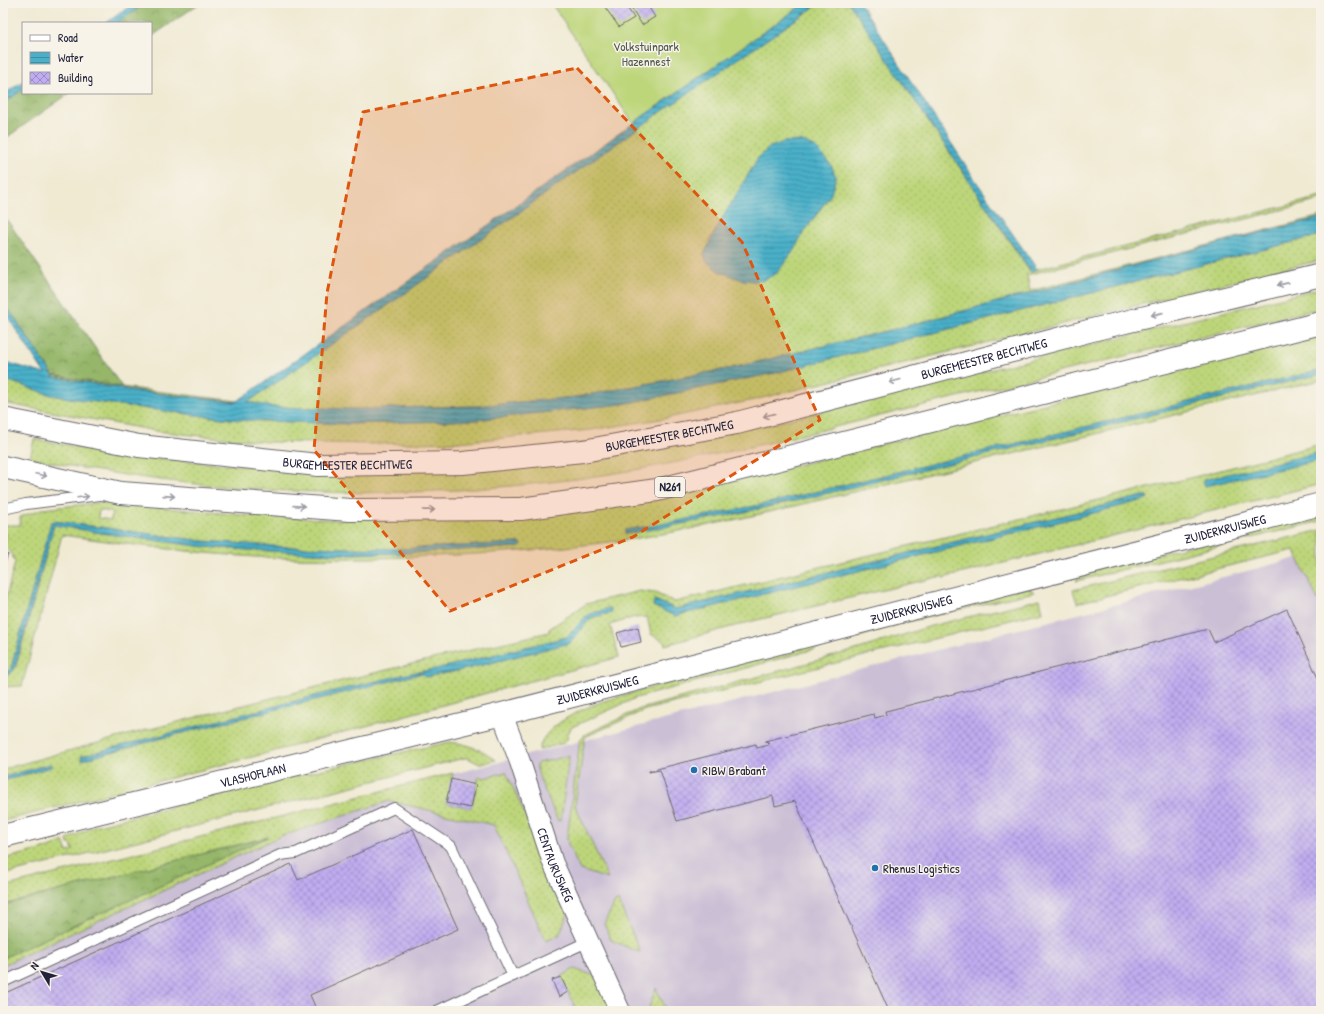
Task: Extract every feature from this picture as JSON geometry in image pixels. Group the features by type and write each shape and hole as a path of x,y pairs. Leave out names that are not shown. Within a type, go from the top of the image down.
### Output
{"main road":[{"name":"BURGEMEESTER BECHTWEG","path":"3,419 139,446 318,465 462,463 583,451 737,423 1096,328 1321,275"},
{"name":"N261","path":"3,467 121,493 358,510 521,509 650,491 1321,323"},
{"name":"ZUIDERKRUISWEG","path":"502,714 1321,504"},
{"name":"VLASHOFLAAN","path":"3,836 502,714"}],"street":[{"name":"CENTAURUSWEG","path":"502,714 520,762 553,863 620,1011"}],"lane":[{"path":"3,509 26,504 121,493"},
{"path":"3,982 280,854 296,853 394,808 451,846 513,976"},
{"path":"437,1011 588,941"}],"highlighted area":[{"path":"577,68 742,242 820,420 633,537 450,611 314,450 327,293 363,112"}],"shaded area":[{"path":"1321,552 1321,1011 3,1011 3,948 421,782"}],"green space":[{"path":"146,3 200,3 152,36 152,22 118,22"},
{"name":"Volkstuinpark Hazennest","path":"551,3 805,3 633,123"},
{"path":"820,3 849,3 1030,272 1321,197 1321,200 1027,275 1030,291 1321,216 1321,218 1239,238 895,329 732,368 576,397 476,406 351,409 274,407 248,402 390,304 661,112","holes":["758,158 831,194 800,238 795,249 730,275 718,271 709,241"]},
{"path":"22,90 22,94 69,94 3,140 3,104"},
{"path":"3,214 122,387 53,375 3,301"},
{"path":"1321,235 1321,260 754,400 667,418 591,430 458,442 369,444 268,442 156,431 3,403 3,379 51,395 240,420 350,424 476,420 775,373"},
{"path":"1321,288 1321,308 762,444 667,464 571,480 460,490 337,492 275,490 213,486 152,479 91,470 30,458 34,439 99,451 144,457 300,471 762,426"},
{"path":"1321,336 1321,370 765,504 625,530 648,530 735,514 803,499 1321,374 1321,380 791,507 692,529 632,539 568,547 481,554 383,558 307,558 256,557 207,553 62,535 22,686 3,687 3,676 12,672 17,663 54,525 206,547 249,550 338,554 401,553 520,547 519,543 398,549 288,547 203,541 54,521 51,522 11,668 8,671 3,672 3,657 6,652 3,651 3,609 15,562 11,553 4,547 7,534 3,533 3,525 20,525 20,517 42,509 114,501 176,509 242,515 339,520 781,469","holes":["99,510 112,512 111,520 98,518"]},
{"path":"53,375 122,387 238,401 213,400 99,385 54,377"},
{"path":"1321,444 1321,452 1203,481 1205,486 1321,460 1321,484 943,578 942,576 753,621 665,645 664,642 651,634 647,617 635,617 610,625 619,657 260,755 3,821 3,781 51,767 50,764 3,777 3,769 275,697 549,632 549,629 586,604 640,591 655,593 675,602 1194,477","holes":["1147,496 1082,516 675,616 653,606 655,600 676,609","609,608 611,609 611,613 593,617 570,643 462,670 426,677 419,674 174,735 82,760 82,756 334,691 411,673 436,669 567,637 588,615"]},
{"path":"1321,514 1321,521 1076,581 1079,573"},
{"path":"1321,530 1321,606 1294,550 1077,603 1073,590"},
{"path":"1028,586 1034,592 903,623 855,638 636,698 572,727 569,731 567,740 564,743 539,750 542,741 556,725 577,712 607,700 852,632"},
{"path":"1040,599 1043,612 645,710 585,737 575,805 608,879 580,870 568,844 567,838 580,740 584,735 640,709 859,649 931,626"},
{"path":"450,742 463,744 474,748 496,760 480,764 464,758 3,875 3,859 52,847 63,841 67,852 73,850 71,844 68,844 67,840 94,826 324,769"},
{"path":"569,756 561,819 558,821 540,780 536,765 538,763"},
{"path":"506,772 569,912 559,935 546,941 494,825 389,801 279,837 3,965 3,958 265,838 3,905 3,887 453,773 446,803 471,808 479,776 484,778"},
{"path":"268,837 3,958 3,905"},
{"path":"618,901 640,951 638,952 611,940 604,924 615,902"},
{"path":"574,969 599,977 614,1011 577,1011 561,977"},
{"path":"656,988 667,1011 648,1011"}],"water":[{"path":"134,3 146,3 118,22 107,22"},
{"path":"805,3 820,3 661,112 390,304 248,402 274,407 351,409 476,406 576,397 732,368 895,329 1239,238 1321,218 1321,235 775,373 623,404 476,420 350,424 240,420 51,395 3,379 3,361 45,374 3,310 3,301 54,377 134,391 236,402"},
{"path":"849,3 860,3 974,178 1037,269 1031,272"},
{"path":"22,82 22,90 3,104 3,95"},
{"path":"800,141 815,147 831,165 836,177 831,194 800,238 795,249 777,273 764,280 753,281 742,280 718,271 706,261 704,254 723,217 758,158 770,147 784,142"},
{"path":"1321,370 1321,374 803,499 735,514 625,534 625,530 765,504"},
{"path":"1321,452 1321,460 1205,486 1203,480"},
{"path":"1147,496 1148,498 1082,516 675,616 653,606 654,600 676,609"},
{"path":"54,521 203,541 288,547 398,549 522,544 520,547 401,553 338,554 206,547 54,525 14,670 8,675 3,676 3,672 8,671 11,668 51,522"},
{"path":"609,608 611,609 611,613 593,617 570,643 462,670 426,677 419,674 174,735 82,760 81,756 334,691 411,673 436,669 567,637 587,615"},
{"path":"51,764 51,767 3,781 3,777"}],"building":[{"path":"602,3 624,3 634,18 619,27"},
{"path":"636,3 646,3 655,17 642,25 631,7"},
{"path":"3,553 8,554 3,570"},
{"path":"1287,609 1321,685 1321,1011 889,1011 795,801 775,806 773,796 677,821 660,770 649,772 756,744 757,748 769,745 768,742 765,741 874,714 875,718 886,715 885,711 1208,629 1214,642"},
{"path":"638,627 641,642 621,647 617,633"},
{"path":"451,779 476,785 471,808 446,803"},
{"path":"413,829 458,929 310,995 317,1011 3,1011 3,994 291,864 298,880"},
{"path":"561,977 568,992 559,997 552,980"}],"place":[{"name":"RIBW Brabant","path":"694,770"},
{"name":"Rhenus Logistics","path":"875,868"}]}
